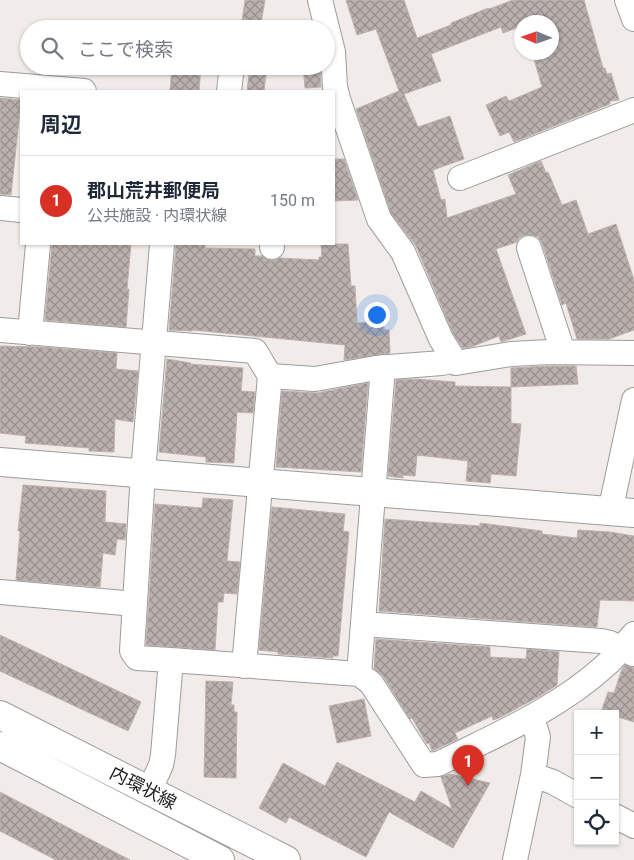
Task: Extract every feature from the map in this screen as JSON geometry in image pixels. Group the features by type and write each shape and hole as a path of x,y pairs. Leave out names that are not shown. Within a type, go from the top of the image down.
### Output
{"street":[{"path":"320,0 325,20"},
{"path":"627,0 634,19"},
{"path":"229,90 231,75"},
{"path":"334,75 341,134 379,219 403,252 441,339 456,363 511,354 634,352"},
{"path":"0,84 52,90"},
{"path":"460,178 634,110"},
{"path":"0,208 20,210"},
{"path":"30,332 38,245"},
{"path":"162,245 134,604 132,651 137,658 359,674 371,683 424,765 438,764 532,718 592,677 630,645"},
{"path":"529,248 564,352"},
{"path":"0,330 255,351 270,376 244,666"},
{"path":"270,376 315,379 383,367 442,363 454,360"},
{"path":"359,674 383,367"},
{"path":"0,462 622,513 634,400"},
{"path":"0,592 134,604"},
{"path":"363,624 601,641 630,645"},
{"path":"149,791 161,765 163,755 171,660"},
{"name":"内環状線","path":"0,715 286,860"},
{"path":"515,860 533,776 538,737 532,718"},
{"name":"内環状線","path":"0,746 217,859"},
{"path":"533,776 553,782 574,794"},
{"path":"619,818 634,826"},
{"path":"217,859 230,832"}],"building":[{"path":"245,0 265,0 262,20 242,20"},
{"path":"346,0 404,0 417,38 488,8 513,0 584,0 603,68 605,68 607,74 611,73 619,100 610,101 610,104 514,142 509,132 500,136 486,105 506,96 509,101 542,87 534,60 559,60 559,15 514,15 514,29 503,33 501,27 431,54 441,81 404,94 418,127 450,116 464,159 433,170 441,200 445,199 447,218 516,194 508,175 541,161 546,173 548,172 562,205 576,200 588,234 616,224 634,280 634,330 609,339 577,339 566,303 562,305 542,243 538,237 525,235 519,238 517,242 496,249 526,334 501,342 499,336 471,347 463,348 453,333 416,246 391,213 356,109 399,91 376,29 357,35"},
{"path":"171,75 200,75 199,90 170,90"},
{"path":"249,75 266,75 264,90 247,90"},
{"path":"304,75 320,75 321,87 305,88"},
{"path":"0,98 20,100 11,195 0,194"},
{"path":"335,159 344,159 358,200 335,201"},
{"path":"348,244 351,286 355,286 357,323 384,322 384,330 389,330 390,353 344,360 345,345 193,330 169,330 176,245 205,245 205,248 255,249 255,256 263,256 272,261 280,258 319,260 319,257 322,257 321,245"},
{"path":"52,245 131,245 126,327 45,320"},
{"path":"0,346 117,353 116,369 138,371 133,422 115,419 114,452 89,451 89,448 25,443 26,436 0,433"},
{"path":"167,359 190,364 243,368 241,391 255,392 253,413 237,412 234,463 206,462 206,457 159,452"},
{"path":"576,366 578,384 511,387 511,368"},
{"path":"416,379 455,382 455,386 511,387 511,423 521,424 516,476 491,474 490,483 466,481 468,461 417,455 415,476 403,475 403,478 388,476 396,380"},
{"path":"368,383 361,472 276,467 282,391 317,393"},
{"path":"23,485 106,491 105,522 126,524 125,540 117,539 115,555 103,553 100,587 16,580 20,531 18,531"},
{"path":"203,498 233,500 227,561 240,562 237,594 224,593 223,602 218,602 215,650 146,645 155,504 202,508"},
{"path":"272,507 345,514 343,531 349,532 338,656 333,656 333,658 278,654 278,652 259,650"},
{"path":"385,519 480,526 480,523 542,531 542,534 577,538 578,530 634,536 634,601 600,600 597,627 379,611"},
{"path":"0,635 141,702 128,731 0,671"},
{"path":"376,639 490,647 490,657 526,659 527,649 559,652 557,685 499,718 493,720 492,716 455,733 458,739 432,751 429,743 427,744 412,718 410,719 383,676 374,668"},
{"path":"625,665 634,668 634,722 619,717 619,710 602,710 608,692 614,693"},
{"path":"206,681 233,682 231,705 234,705 234,712 237,712 236,778 204,777"},
{"path":"364,699 371,736 337,743 329,706"},
{"path":"337,762 415,802 421,791 452,809 441,777 450,774 490,783 453,848 389,812 366,857 289,817 286,823 259,808 283,763 325,786"},
{"path":"0,792 130,860 56,860 0,831"}],"place":[{"name":"郡山荒井郵便局","path":"468,786"}]}
